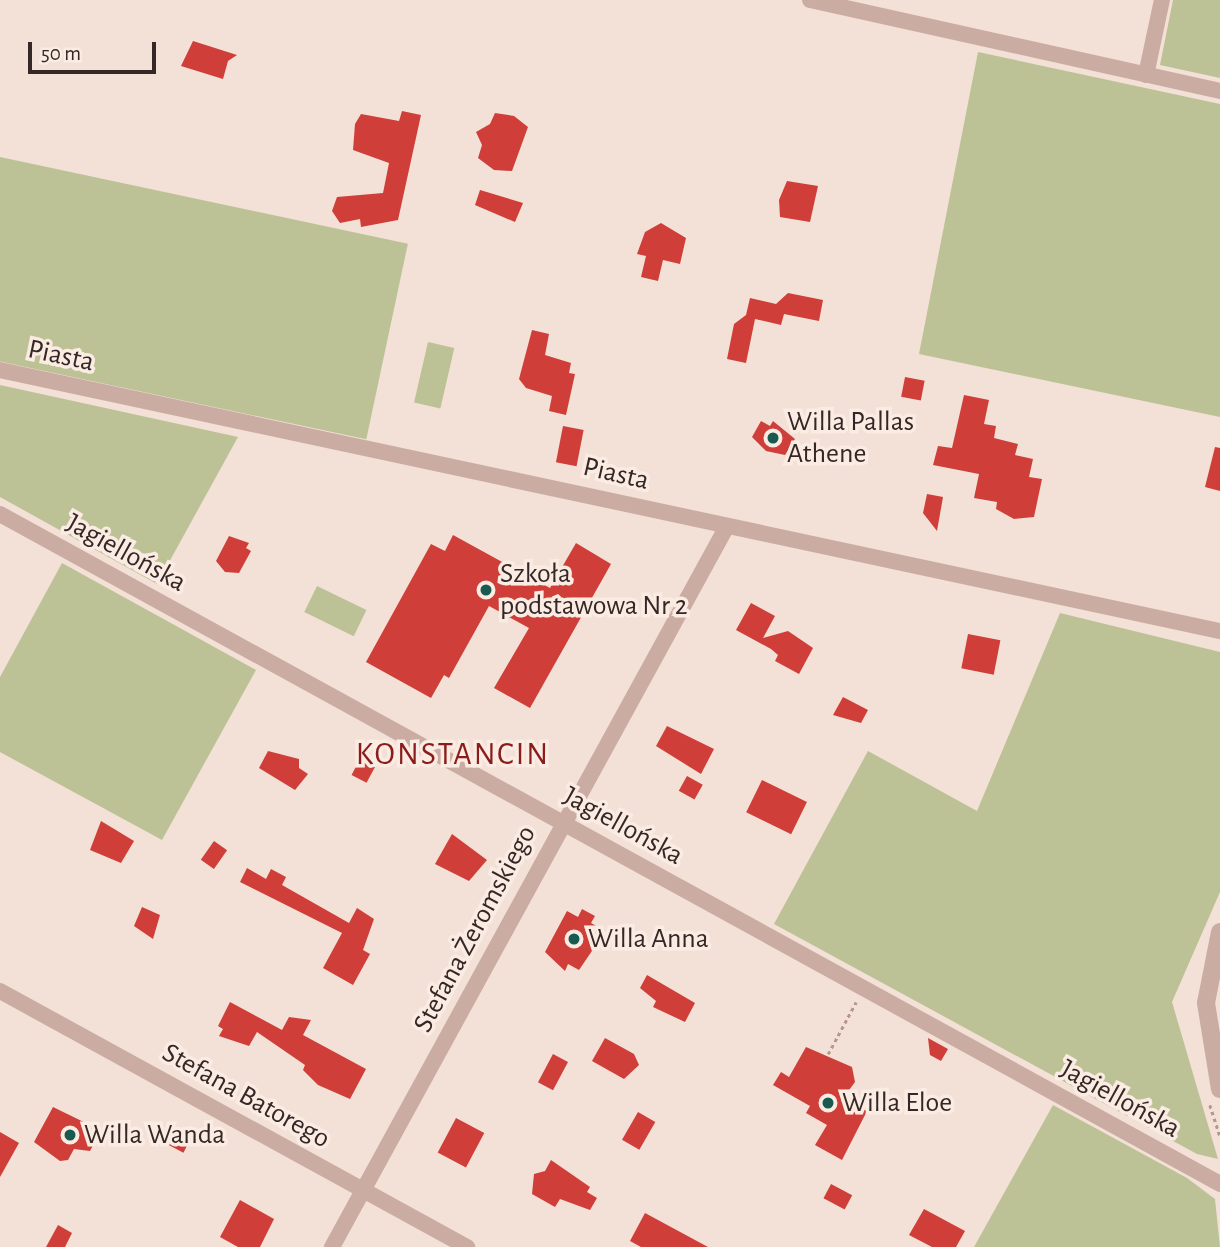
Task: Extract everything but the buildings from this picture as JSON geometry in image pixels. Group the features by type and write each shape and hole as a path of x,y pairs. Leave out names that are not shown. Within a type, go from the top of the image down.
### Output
{"street":[{"path":"810,0 1220,91"},
{"path":"1146,75 1162,0"},
{"name":"Piasta","path":"0,370 1220,631"},
{"name":"Jagiellońska","path":"0,514 1220,1184"},
{"name":"Stefana Żeromskiego","path":"332,1247 727,526"},
{"path":"1220,932 1206,1003 1220,1089"},
{"name":"Stefana Batorego","path":"0,991 467,1247"}],"path":[{"path":"828,1054 857,999"}],"green space":[{"path":"1173,0 1220,0 1220,78 1160,65"},
{"path":"978,52 1220,104 1220,417 919,354"},
{"path":"0,157 408,244 366,439 0,361"},
{"path":"428,342 454,348 440,408 414,402"},
{"path":"0,385 238,437 157,584 0,497"},
{"path":"62,563 256,670 162,840 0,752 0,677"},
{"path":"317,586 366,610 354,636 304,612"},
{"path":"1060,613 1220,652 1220,892 1172,1002 1218,1159 1197,1154 774,924 868,751 977,811"},
{"path":"1053,1105 1187,1178 1215,1199 1220,1247 974,1247"}],"place":[{"name":"Willa Pallas Athene","path":"773,438"},
{"name":"Szkoła podstawowa Nr 2","path":"486,590"},
{"name":"Willa Anna","path":"574,939"},
{"name":"Willa Eloe","path":"828,1103"},
{"name":"Willa Wanda","path":"70,1135"}],"district":[{"name":"KONSTANCIN","path":"453,754"}]}
